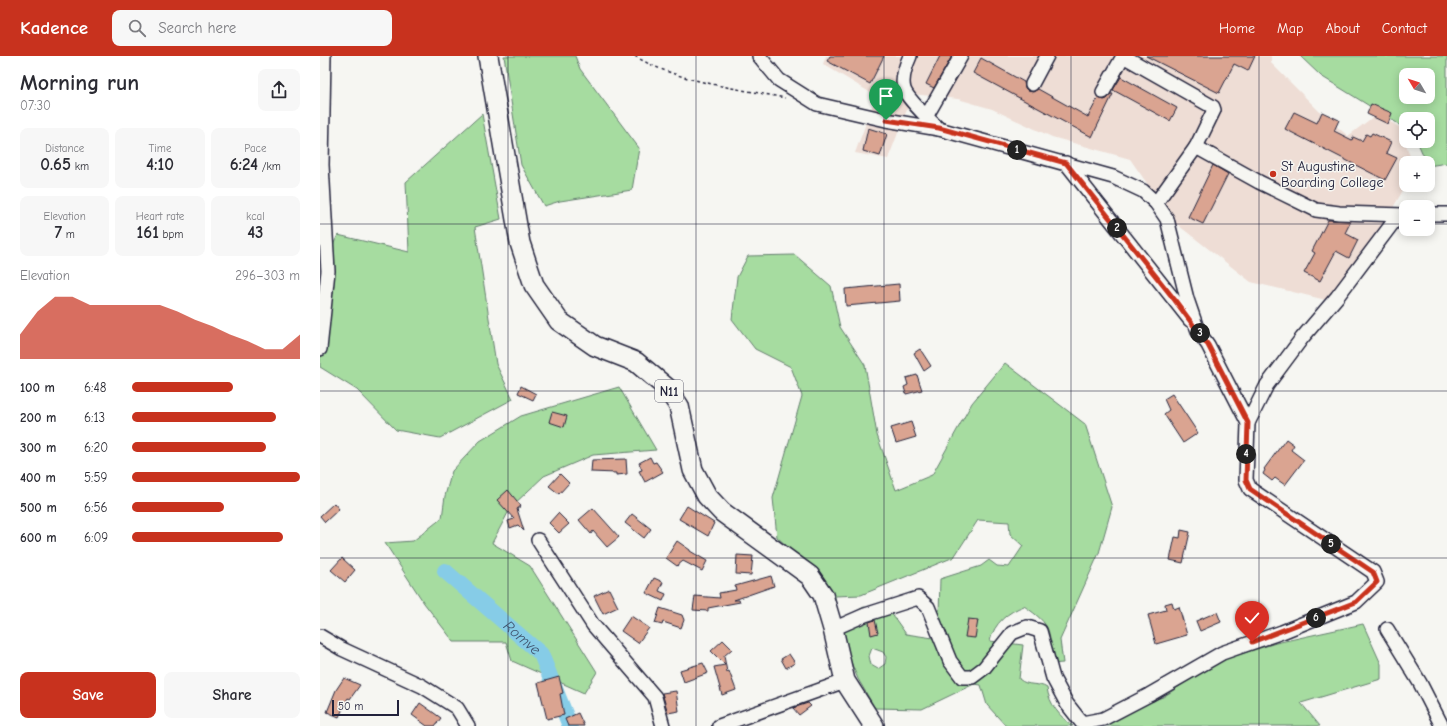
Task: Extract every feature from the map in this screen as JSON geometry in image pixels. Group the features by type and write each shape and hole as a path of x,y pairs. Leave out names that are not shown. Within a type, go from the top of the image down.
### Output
{"highway":[{"name":"N11","path":"488,56 520,243 534,285 559,321 595,346 636,362 667,388 679,406 693,470 707,496 722,512 810,576 823,595 833,629 844,681 874,726"}],"street":[{"path":"320,349 328,271 322,164 324,56"},
{"path":"759,56 779,80 817,104 886,120 939,128 1066,163 1131,184 1143,191 1156,203 1167,219 1187,299 1198,331"},
{"path":"910,56 905,68 904,89 926,117 939,128"},
{"path":"926,117 961,56"},
{"path":"1032,84 1046,56"},
{"path":"1103,92 1122,58 1125,57 1210,104 1214,110 1196,146 1156,203"},
{"path":"1196,146 1259,182 1316,210 1340,213 1399,216"},
{"path":"1066,163 1208,345 1248,423"},
{"path":"1435,214 1447,214"},
{"path":"833,629 865,615 918,598 928,607 950,661 962,677 972,677 984,668 1012,633 1027,627 1040,631 1053,678 1067,704 1082,723 1103,718 1149,695 1222,653 1282,632 1356,602 1377,582 1373,572 1250,489 1246,480 1248,423 1267,385 1302,338 1399,220"},
{"path":"538,540 593,625 655,697 663,726"},
{"path":"1387,629 1420,683 1442,726"},
{"path":"320,636 342,649 379,664 422,686 457,708 468,726"},
{"path":"719,726 844,681"}],"path":[{"path":"634,56 651,66 698,80 787,98"}],"shaded area":[{"name":"St Augustine Boarding College","path":"826,56 1271,56 1271,63 1323,115 1348,136 1377,114 1399,127 1399,148 1407,148 1410,156 1399,156 1399,192 1402,192 1359,267 1326,300 1251,282 1174,222 1130,159 1052,137 992,109 958,99 913,94 888,159 855,153 876,96 823,64"}],"green space":[{"path":"504,56 575,56 580,69 639,148 632,190 560,201 544,206 521,165"},
{"path":"1300,56 1447,56 1447,163 1435,165 1435,156 1424,156 1420,148 1435,148 1435,112 1399,112 1399,125 1321,76"},
{"path":"482,114 501,219 475,227 496,364 513,399 440,438 396,430 357,390 320,367 320,299 328,255 338,235 409,252 406,182"},
{"path":"795,255 831,286 840,327 865,365 877,435 896,490 932,475 972,403 1005,363 1085,424 1112,507 1099,553 1060,640 1063,663 1049,664 1050,637 1048,630 1040,619 1024,606 1012,611 1002,619 995,629 990,641 1023,645 1019,679 1026,683 1040,685 1047,688 1050,699 1056,710 1073,726 1006,726 987,705 981,685 974,684 922,709 875,708 858,679 813,570 777,537 773,498 802,396 791,367 755,349 732,319 737,277 748,256","holes":["978,520 1009,522 1010,534 1023,546 1009,567 997,566 989,560 981,566 940,579 939,614 933,638 906,634 891,613 864,607 838,621 835,596 861,595 954,557","872,648 883,652 886,657 885,664 878,669 871,665 869,656"]},
{"path":"619,387 656,450 593,455 544,476 511,507 492,543 530,566 597,672 584,693 512,661 506,642 454,642 424,603 385,543 413,541 442,518 445,496 452,471 480,441 521,416"},
{"path":"1363,624 1381,664 1381,679 1301,703 1320,726 1102,726 1110,714 1163,697 1218,661 1276,643"}],"building":[{"path":"830,56 884,56 870,84 827,61"},
{"path":"940,56 952,56 934,88 926,84"},
{"path":"1146,56 1255,56 1248,71 1234,64 1219,93"},
{"path":"981,58 1024,82 1025,88 1028,91 1033,92 1038,89 1088,117 1098,98 1104,100 1113,94 1092,137 973,73"},
{"path":"1121,77 1177,108 1170,121 1113,90"},
{"path":"1371,104 1392,113 1388,124 1367,114"},
{"path":"1294,112 1317,123 1322,112 1339,120 1334,131 1352,140 1353,137 1362,141 1366,134 1370,136 1372,133 1391,142 1386,153 1397,158 1385,180 1285,129"},
{"path":"868,128 887,134 880,156 863,151"},
{"path":"1213,165 1228,174 1203,224 1188,217"},
{"path":"1328,220 1351,221 1345,233 1358,240 1349,258 1336,251 1320,281 1304,273 1315,253 1312,251"},
{"path":"899,284 900,301 846,306 845,289"},
{"path":"920,349 931,366 924,371 914,353"},
{"path":"917,375 922,390 906,394 904,387 908,385 906,378"},
{"path":"521,386 536,394 533,400 518,393"},
{"path":"1172,394 1198,433 1183,443 1164,414 1169,410 1164,399"},
{"path":"552,412 567,416 564,427 549,422"},
{"path":"911,422 916,437 896,443 891,428"},
{"path":"1286,439 1294,445 1291,450 1304,460 1285,485 1275,478 1272,481 1263,474 1264,469"},
{"path":"650,457 653,463 656,462 663,472 645,482 639,471 642,470 639,463"},
{"path":"626,459 627,474 616,475 616,473 591,472 592,460"},
{"path":"560,474 569,483 559,494 549,486"},
{"path":"508,490 521,506 517,509 524,531 518,525 510,528 508,521 514,519 497,500"},
{"path":"334,503 339,509 325,522 320,516"},
{"path":"687,506 714,523 708,536 679,519"},
{"path":"593,508 619,537 607,547 593,531 591,534 579,520"},
{"path":"558,513 569,524 559,533 549,523"},
{"path":"632,514 651,529 644,538 625,523"},
{"path":"1181,530 1190,532 1183,563 1170,560 1175,537 1180,538"},
{"path":"677,541 707,561 702,571 683,561 677,566 666,558"},
{"path":"737,555 753,556 751,575 736,574"},
{"path":"342,558 355,570 345,582 331,570"},
{"path":"771,576 774,586 734,600 739,600 740,602 708,608 708,611 693,610 695,596 720,598 719,593 736,590 735,586"},
{"path":"654,578 663,582 659,591 666,594 663,601 646,593"},
{"path":"609,589 618,607 603,614 594,596"},
{"path":"1172,602 1174,609 1179,607 1187,635 1156,644 1148,615 1166,610 1165,604"},
{"path":"660,608 682,615 684,620 681,628 663,622 662,625 655,623"},
{"path":"1217,612 1221,622 1200,631 1196,621"},
{"path":"631,616 649,628 638,643 621,631"},
{"path":"968,619 978,620 975,638 965,637"},
{"path":"875,620 878,633 871,635 869,622"},
{"path":"723,640 732,649 724,656 727,672 729,671 736,690 722,695 714,667 725,665 711,651"},
{"path":"789,654 795,663 786,668 781,659"},
{"path":"703,663 708,673 684,682 680,670"},
{"path":"559,677 563,693 560,694 564,715 547,719 538,683"},
{"path":"344,678 360,685 350,699 348,698 339,717 327,712 336,690"},
{"path":"676,691 679,711 668,713 662,693"},
{"path":"420,703 441,718 435,726 427,726 412,715"},
{"path":"808,703 811,706 799,715 793,708"},
{"path":"578,713 584,726 568,726 565,719"}],"waterway":[{"name":"Romve","path":"445,571 541,654 570,726"}],"place":[{"name":"St Augustine Boarding College","path":"1273,174"}],"route":[{"path":"886,120 939,128 1066,163 1174,299 1208,345 1248,423 1246,480 1250,489 1373,572 1377,582 1356,602 1282,632 1252,642"}]}
